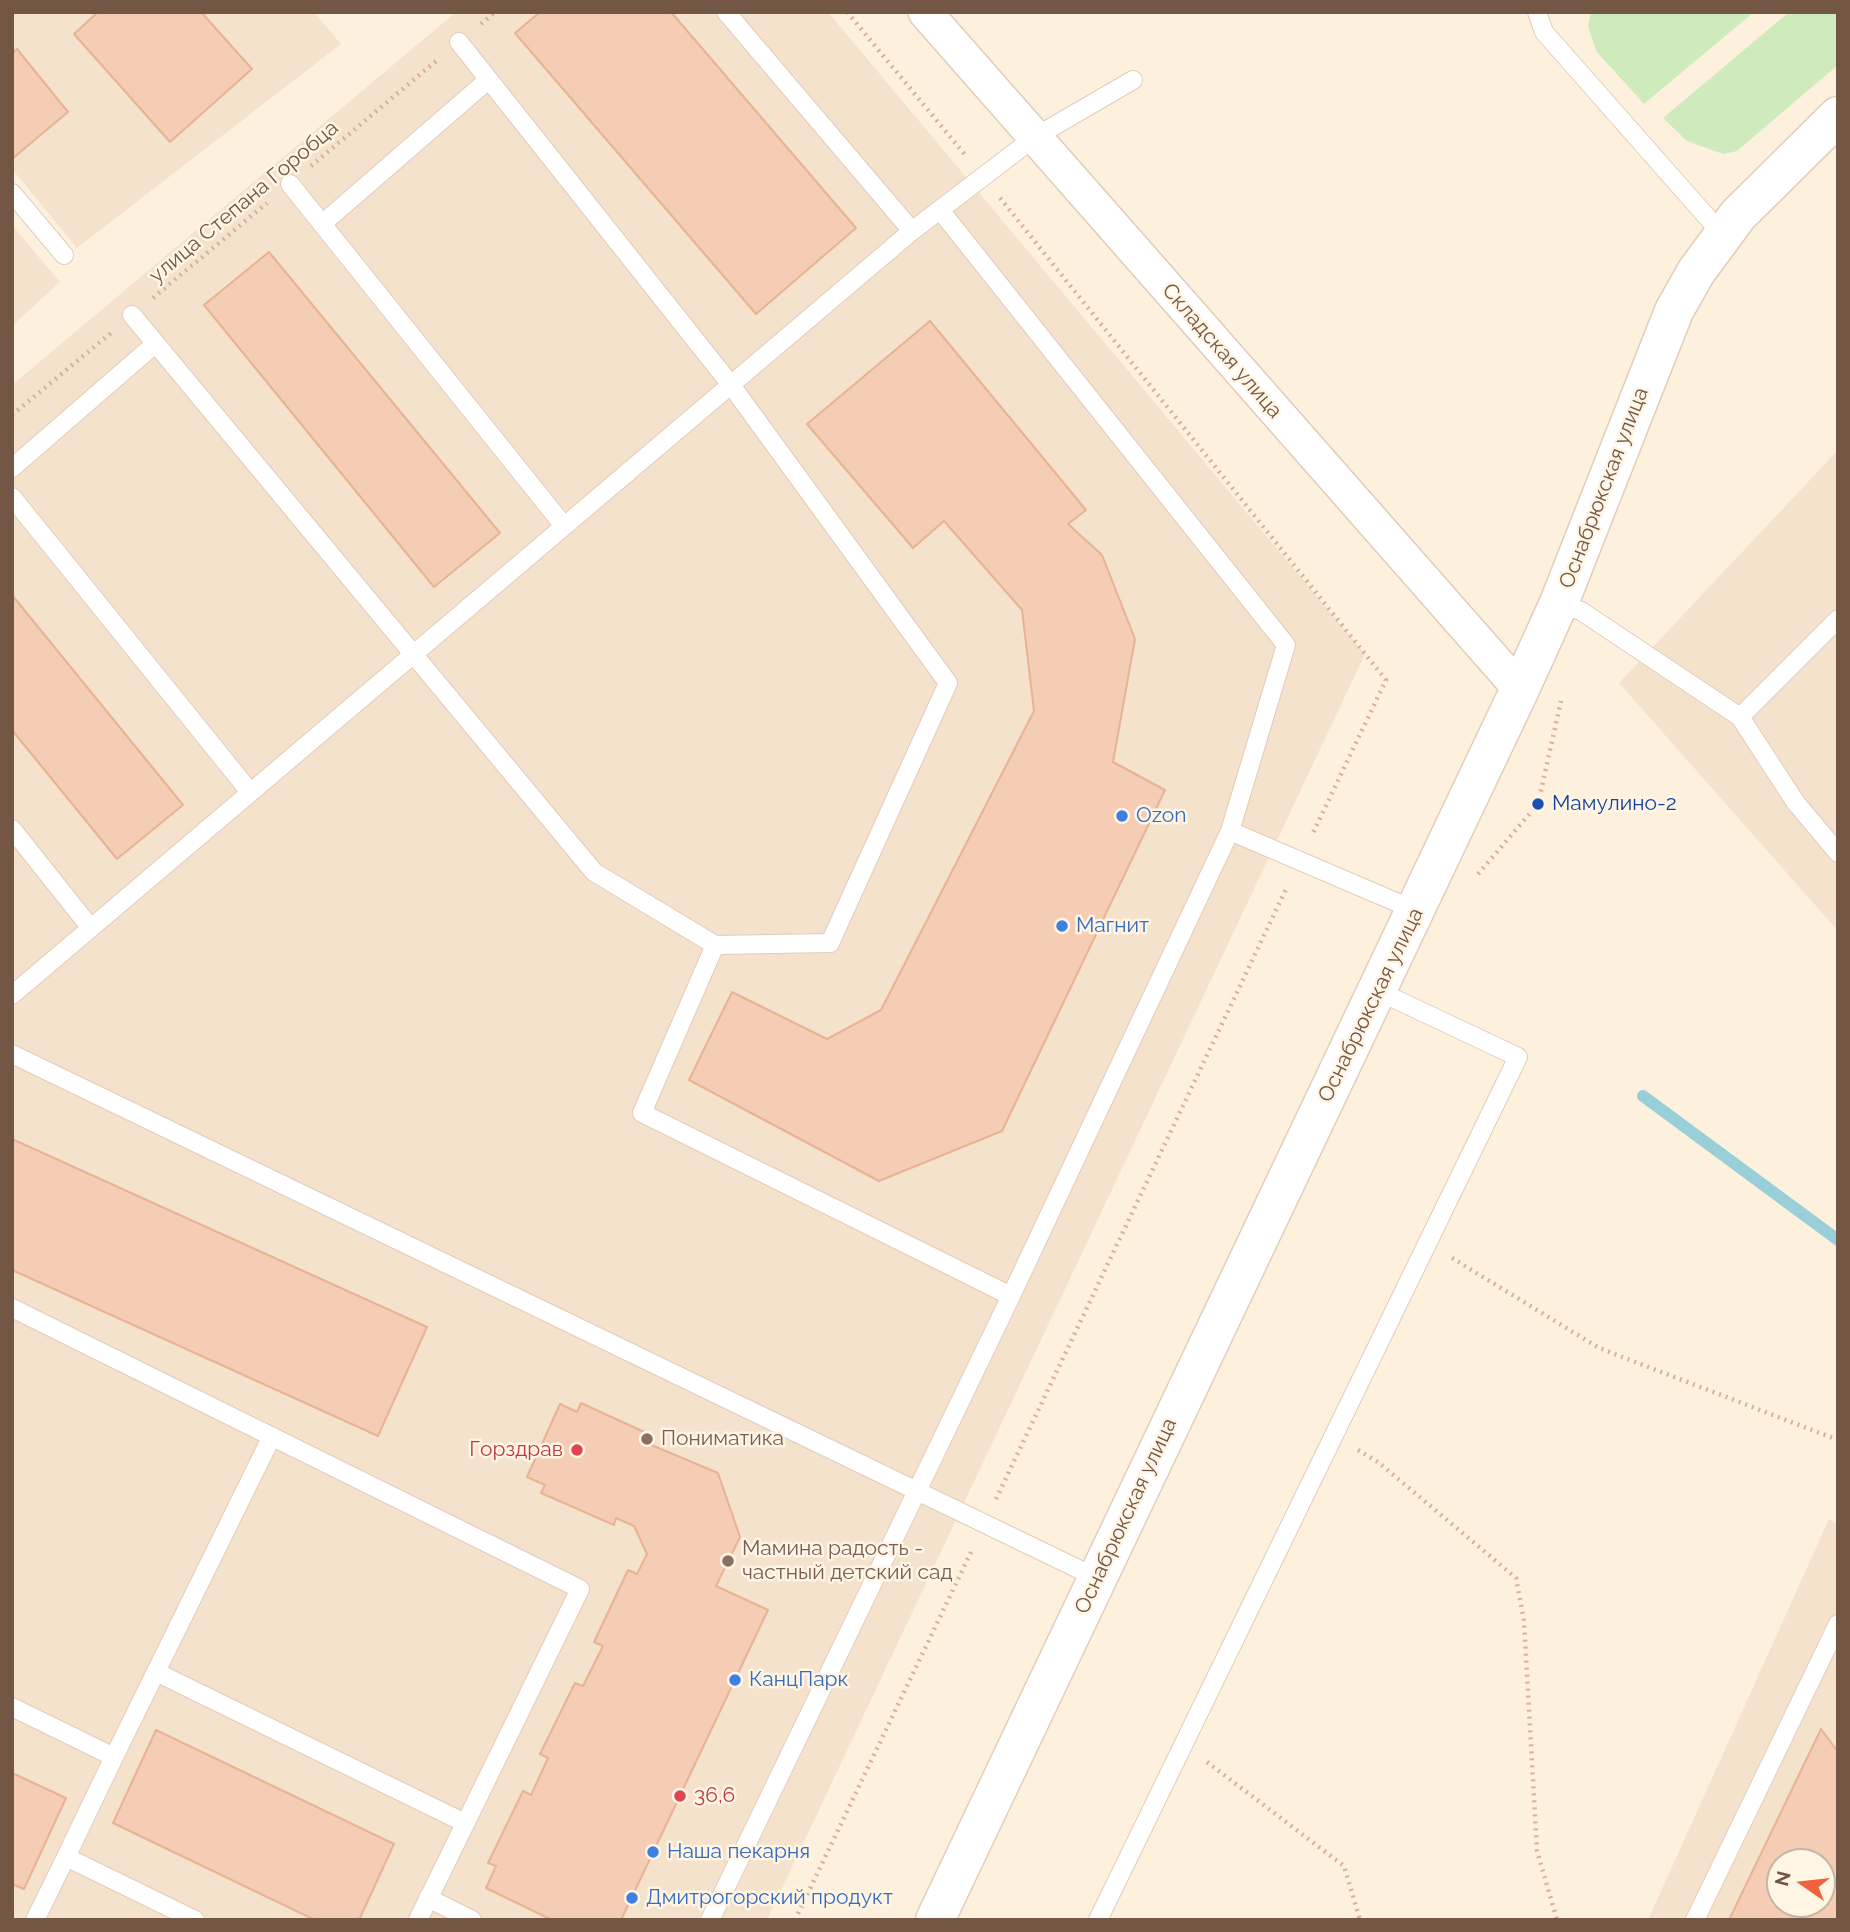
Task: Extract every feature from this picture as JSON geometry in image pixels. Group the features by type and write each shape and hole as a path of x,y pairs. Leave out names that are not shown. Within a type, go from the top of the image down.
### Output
{"street":[{"name":"Складская улица","path":"925,12 1520,689"},
{"name":"Оснабрюкская улица","path":"935,1920 1520,689 1559,603 1668,325 1696,272 1722,234 1754,197 1838,116"}],"lane":[{"path":"726,12 912,231"},
{"path":"1537,12 1544,32 1722,234"},
{"path":"132,315 594,872 715,945 830,943 948,683 731,385 459,42"},
{"path":"323,224 488,80"},
{"path":"12,995 912,231 1035,137 1133,80"},
{"path":"290,184 564,526"},
{"path":"12,193 64,255"},
{"path":"710,1920 1011,1296 1230,831 1286,645 940,210"},
{"path":"12,468 155,344"},
{"path":"12,496 250,792"},
{"path":"1559,603 1581,611 1740,717 1796,803 1838,853"},
{"path":"1740,717 1838,619"},
{"path":"12,829 90,927"},
{"path":"1230,831 1416,911"},
{"path":"715,945 642,1113 1011,1296"},
{"path":"1098,1920 1518,1057 1378,991"},
{"path":"12,1054 1097,1578"},
{"path":"12,1308 580,1589 418,1920"},
{"path":"35,1920 272,1436"},
{"path":"1695,1920 1838,1624"},
{"path":"156,1672 465,1823"},
{"path":"12,1707 114,1757"},
{"path":"66,1857 195,1920"},
{"path":"428,1898 472,1920"}],"path":[{"name":"улица Степана Горобца","path":"12,415 495,12"},
{"path":"795,1920 1386,680 983,177 847,12"},
{"path":"1428,1243 1599,1348 1838,1440"},
{"path":"1334,1435 1378,1462 1516,1578 1524,1621 1537,1851 1557,1920"},
{"path":"1184,1744 1344,1866 1360,1920"}],"shaded area":[{"path":"12,12 314,12 341,44 77,248 12,169"},
{"path":"456,12 828,12 1365,654 767,1920 12,1920 12,385"},
{"path":"12,225 60,282 12,326"},
{"path":"1838,450 1838,931 1619,683"},
{"path":"1829,1519 1838,1524 1838,1920 1648,1920"}],"green space":[{"path":"1591,12 1754,12 1644,104 1596,51 1588,26"},
{"path":"1789,12 1838,12 1838,65 1737,151 1723,154 1687,141 1663,118"}],"building":[{"path":"98,12 201,12 252,69 170,142 74,34"},
{"path":"540,12 671,12 856,228 756,314 515,33"},
{"path":"17,49 68,112 12,159 12,53"},
{"path":"269,252 500,533 434,587 204,305"},
{"path":"930,321 1086,510 1068,524 1102,555 1135,639 1113,762 1165,790 1002,1131 879,1181 689,1080 732,992 827,1039 881,1010 1034,711 1022,610 944,521 913,548 807,424"},
{"path":"12,595 183,805 117,859 12,730"},
{"path":"12,1139 427,1327 378,1436 12,1270"},
{"path":"581,1403 653,1436 649,1444 718,1473 740,1537 716,1586 768,1610 621,1920 552,1920 486,1888 496,1866 488,1863 523,1791 531,1795 548,1758 540,1754 575,1683 583,1686 603,1646 594,1642 628,1570 637,1574 647,1554 634,1526 616,1518 614,1525 541,1493 545,1485 527,1477 560,1404 577,1412"},
{"path":"1821,1729 1838,1752 1838,1920 1729,1920"},
{"path":"156,1730 394,1844 359,1920 315,1920 113,1823"},
{"path":"12,1773 66,1798 24,1889 12,1884"}],"waterway":[{"path":"1643,1096 1838,1240"}],"place":[{"name":"Мамулино-2","path":"1538,804"},
{"name":"Ozon","path":"1122,816"},
{"name":"Магнит","path":"1062,926"},
{"name":"Пониматика","path":"647,1439"},
{"name":"Горздрав","path":"577,1450"},
{"name":"Мамина радость - частный детский сад","path":"728,1561"},
{"name":"КанцПарк","path":"735,1680"},
{"name":"36,6","path":"680,1796"},
{"name":"Наша пекарня","path":"653,1852"},
{"name":"Дмитрогорский продукт","path":"632,1898"}]}
